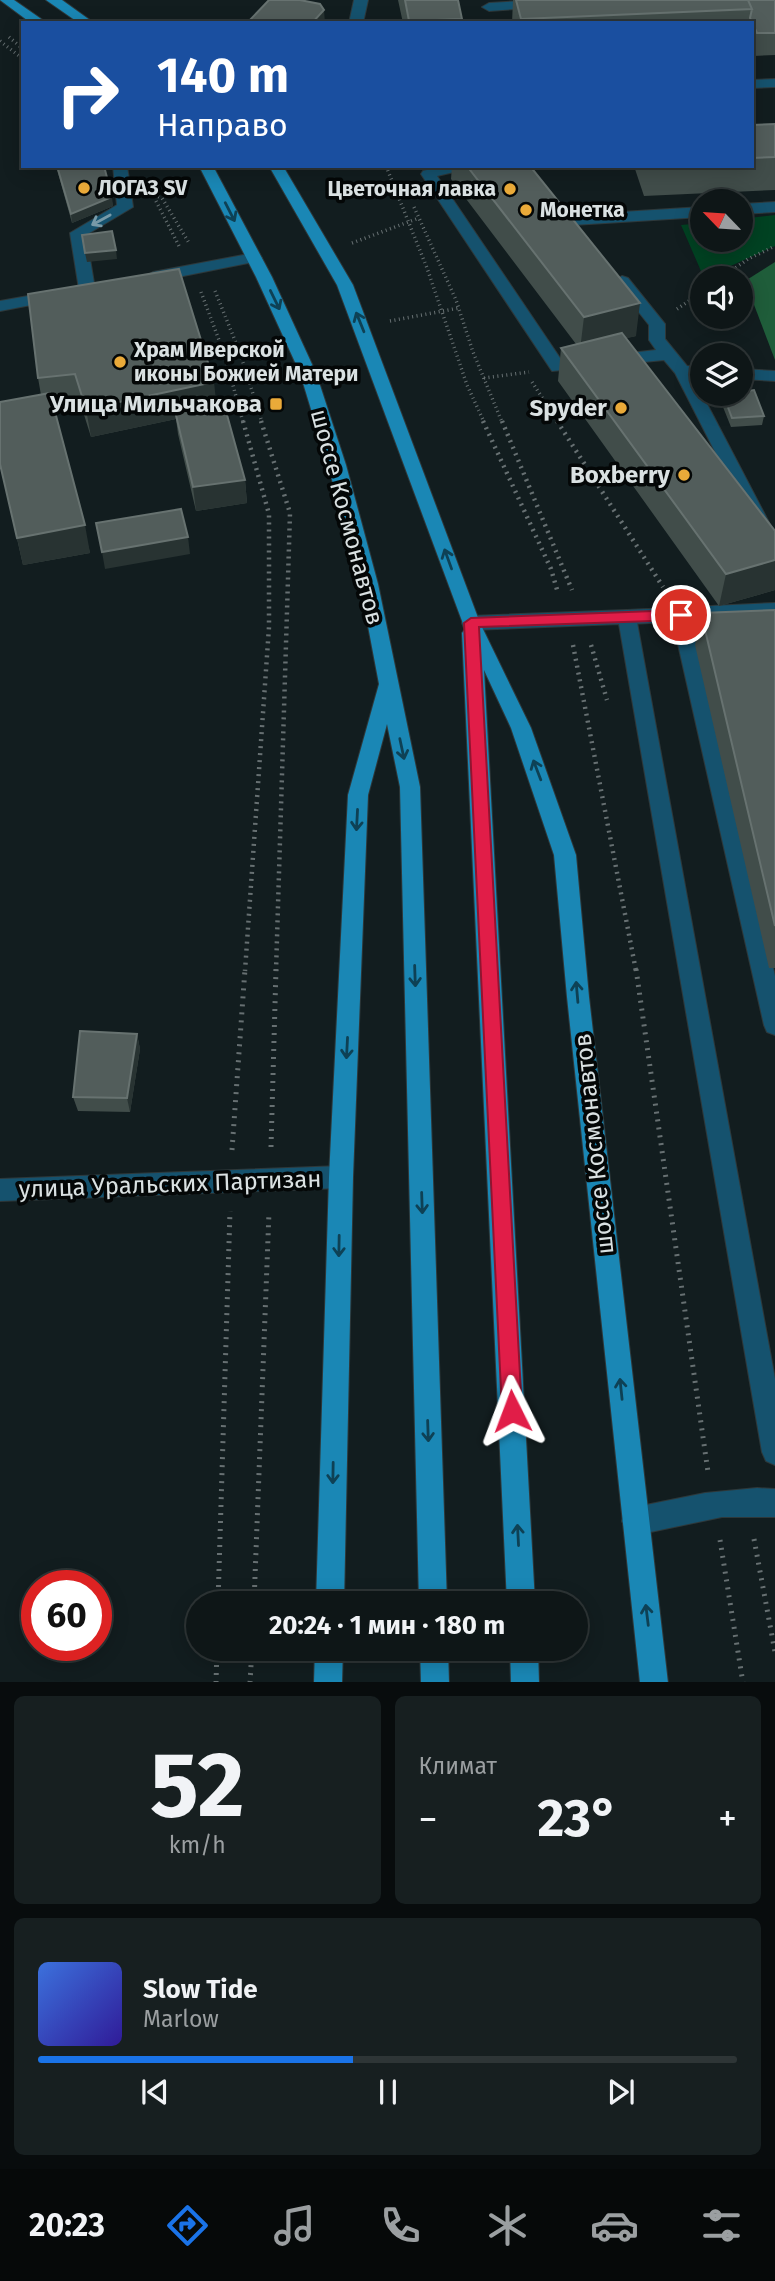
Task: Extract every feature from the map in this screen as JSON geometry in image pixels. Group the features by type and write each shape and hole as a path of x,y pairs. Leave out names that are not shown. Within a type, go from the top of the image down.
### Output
{"main road":[{"path":"5,0 38,21"},
{"path":"53,0 85,21"},
{"name":"шоссе Космонавтов","path":"206,168 295,342 333,452 369,584 410,787 433,1591"},
{"name":"шоссе Космонавтов","path":"277,168 345,285 358,316 471,623 521,728 565,855 578,998 654,1682"},
{"name":"шоссе Космонавтов","path":"471,623 520,1591"},
{"name":"шоссе Космонавтов","path":"330,1591 341,1177 358,795 388,683"},
{"path":"328,1682 329,1661"},
{"path":"434,1661 435,1682"},
{"path":"525,1661 526,1682"}],"street":[{"path":"356,21 361,0"},
{"path":"488,4 557,3"},
{"path":"754,84 775,83"},
{"path":"0,306 93,288 78,233 125,207 120,168"},
{"path":"454,168 428,174 558,367 668,354"},
{"path":"753,208 775,207"},
{"path":"589,240 569,215 690,212"},
{"path":"136,280 254,258"},
{"path":"615,272 657,324 657,340 682,371 775,552"},
{"path":"682,371 690,371"},
{"path":"753,375 775,376"},
{"path":"471,623 775,610"},
{"path":"681,615 774,1018"},
{"path":"627,617 775,1452"},
{"name":"улица Уральских Партизан","path":"0,1190 341,1177"},
{"path":"636,1521 747,1500 775,1503"}],"path":[{"path":"0,30 21,47"},
{"path":"0,41 21,57"},
{"path":"387,168 442,311 467,385 551,569 559,596"},
{"path":"341,247 418,219 435,186"},
{"path":"181,249 153,195 162,198 192,249"},
{"path":"414,206 459,308 484,378 583,620 611,712"},
{"path":"738,266 775,246"},
{"path":"211,281 240,353 290,513 254,1591"},
{"path":"197,282 225,356 270,514 269,627 231,1183 218,1591"},
{"path":"379,322 459,308"},
{"path":"484,378 558,367"},
{"path":"526,373 681,615"},
{"path":"572,642 631,933 710,1483"},
{"path":"747,1500 775,1652"},
{"path":"718,1531 743,1682"},
{"path":"216,1682 217,1661"},
{"path":"250,1682 251,1661"}],"green space":[{"path":"775,215 775,246 731,266 699,266 693,252 753,252 753,218"},
{"path":"690,224 690,246 681,225"},
{"path":"775,262 775,360 753,302 753,276"}],"building":[{"path":"269,0 300,0 320,4 324,10 314,21 249,21"},
{"path":"405,0 458,0 462,19 409,21"},
{"path":"516,0 748,0 752,9 521,19"},
{"path":"748,0 775,0 775,33 757,33 754,21 750,18 752,9"},
{"path":"775,124 775,157 754,158 754,125"},
{"path":"58,168 105,168 112,197 71,214"},
{"path":"469,168 532,168 640,303 584,317"},
{"path":"112,231 116,250 85,253 82,235"},
{"name":"Храм Иверской иконы Божией Матери","path":"179,269 214,382 86,409 75,374 38,378 28,294"},
{"path":"622,333 775,531 775,560 726,574 561,348"},
{"path":"753,390 764,416 732,418 728,406 753,406"},
{"path":"50,393 85,525 17,538 0,464 0,402"},
{"path":"224,404 245,480 193,487 175,411"},
{"path":"181,509 188,537 102,552 96,523"},
{"path":"775,610 775,926 701,613"},
{"path":"80,1031 137,1034 127,1098 73,1097"}],"place":[{"name":"ЛОГАЗ SV","path":"84,188"},
{"name":"Цветочная лавка","path":"510,189"},
{"name":"Монетка","path":"526,210"},
{"name":"Храм Иверской иконы Божией Матери","path":"120,362"},
{"name":"Улица Мильчакова","path":"276,404"},
{"name":"Spyder","path":"621,408"},
{"name":"Boxberry","path":"684,475"}],"route":[{"path":"512,1411 471,623 681,615"}]}
